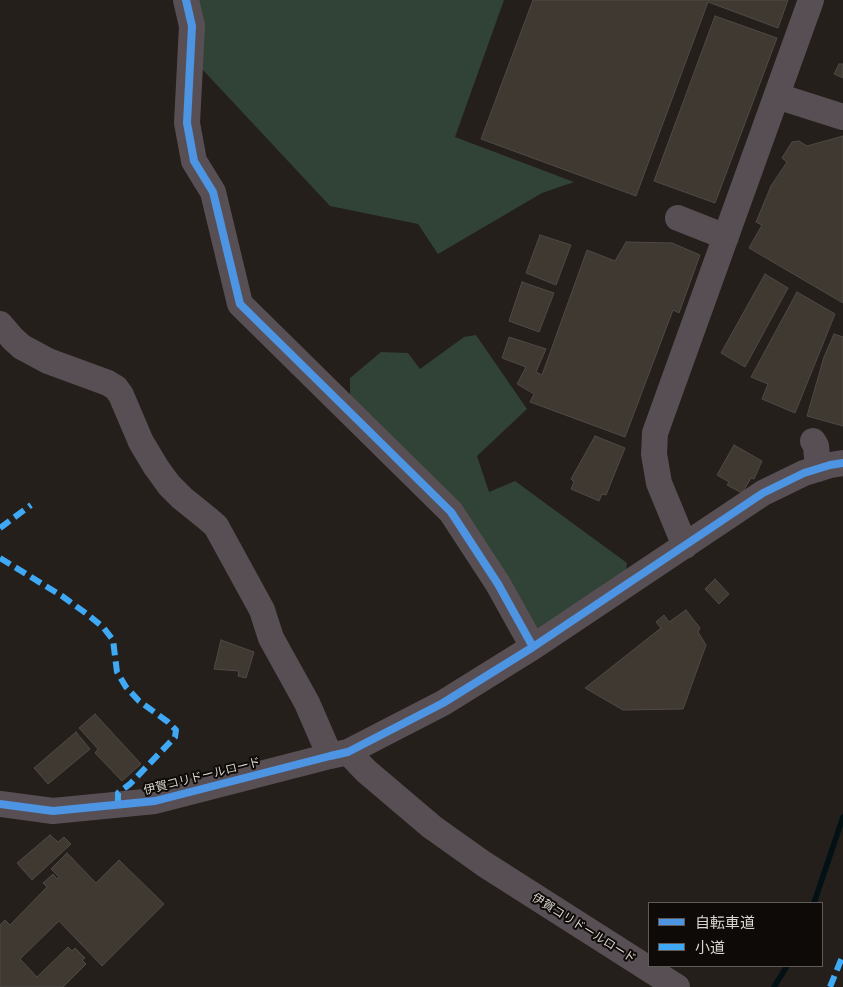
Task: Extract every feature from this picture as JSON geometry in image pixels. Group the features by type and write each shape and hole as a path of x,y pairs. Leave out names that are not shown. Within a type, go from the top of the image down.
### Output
{"street":[{"path":"186,0 192,26 187,123 194,161 213,192 240,304 451,512 498,584 533,646"},
{"path":"685,546 659,483 654,454 655,432 811,0"},
{"path":"777,96 843,116"},
{"path":"678,218 726,237"},
{"path":"0,324 22,347 48,361 108,384 116,388 122,395 141,442 169,485 216,526 262,610 271,638 307,703 339,754 443,704 763,493 804,473 843,463"},
{"path":"814,441 818,469"},
{"name":"伊賀コリドールロード","path":"0,804 54,811 155,801 339,754 366,771 432,827 484,864 677,987"}],"green space":[{"path":"192,0 504,0 455,137 574,182 542,193 438,254 418,224 330,206 202,69"},
{"path":"476,335 527,409 477,456 489,492 515,481 627,563 625,577 541,634 350,406 350,378 381,352 408,353 420,369 464,337"}],"building":[{"path":"533,0 788,0 778,28 708,2 636,196 481,139"},
{"path":"715,16 777,38 715,203 654,181"},
{"path":"839,64 843,64 843,78 834,74"},
{"path":"843,136 843,303 749,248 762,225 756,222 771,186 787,162 782,158 792,142 799,141 807,146"},
{"path":"540,235 571,245 556,285 526,273"},
{"path":"626,242 672,243 700,255 679,313 673,310 625,437 530,402 534,394 517,384 526,367 502,358 509,337 546,349 536,372 542,375 587,250 615,261"},
{"path":"765,274 788,288 745,367 721,353"},
{"path":"522,282 554,293 539,332 509,321"},
{"path":"797,292 835,314 795,413 762,399 768,384 751,377"},
{"path":"834,334 843,337 843,426 807,416 824,357"},
{"path":"595,436 625,448 606,495 602,494 599,501 571,489 574,482 571,479"},
{"path":"734,445 762,461 754,479 751,478 742,493 727,485 729,482 717,475"},
{"path":"715,579 729,594 719,604 705,589"},
{"path":"686,610 700,628 698,632 706,645 683,709 623,710 585,688 661,628 656,622 664,615 669,622"},
{"path":"221,640 254,652 246,678 238,676 239,671 214,669"},
{"path":"95,714 141,764 122,781 95,753 98,749 79,728"},
{"path":"76,732 90,749 48,784 34,768"},
{"path":"50,835 58,842 64,837 71,844 32,880 17,863"},
{"path":"67,853 96,883 119,860 164,904 102,966 59,921 20,959 37,977 68,947 72,951 75,948 85,958 82,960 86,964 63,987 0,987 0,925 5,920 10,925 47,887 43,883 53,874 57,879 59,877 51,869"}],"waterway":[{"path":"814,902 843,817"},
{"path":"774,987 786,967"}],"marked path":[{"path":"0,528 31,505"},
{"path":"0,558 62,596 103,627 113,640 117,672 126,687 139,701 176,730 175,737 130,784 118,793 118,804"},
{"path":"830,987 843,955"}],"cycle path":[{"path":"186,0 192,26 187,123 194,161 213,192 240,304 451,512 498,584 533,647"},
{"path":"0,804 53,811 155,801 348,752 443,703 533,647 763,493 804,473 843,463"}]}
